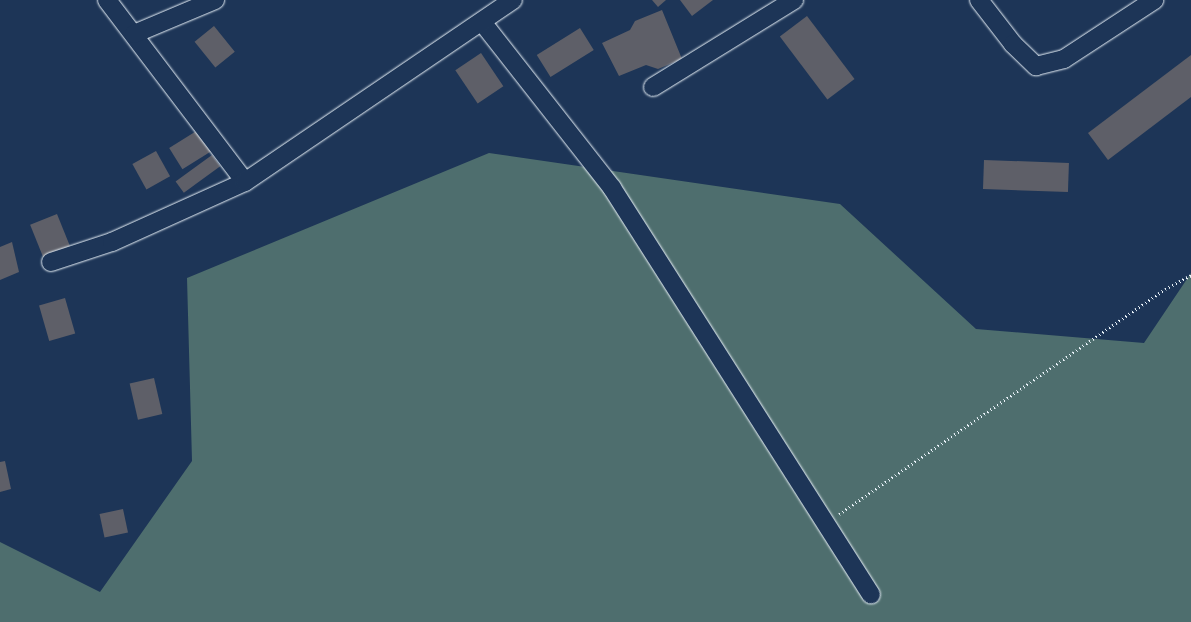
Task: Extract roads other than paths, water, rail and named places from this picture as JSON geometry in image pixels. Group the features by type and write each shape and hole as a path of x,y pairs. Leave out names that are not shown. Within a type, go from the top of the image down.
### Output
{"street":[{"path":"107,0 244,182"},
{"path":"134,34 215,0"},
{"path":"51,262 112,242 244,182 513,0"},
{"path":"653,87 794,0"},
{"path":"979,0 1013,44 1036,66 1064,59 1154,0"},
{"path":"482,22 612,188 871,595"}]}
